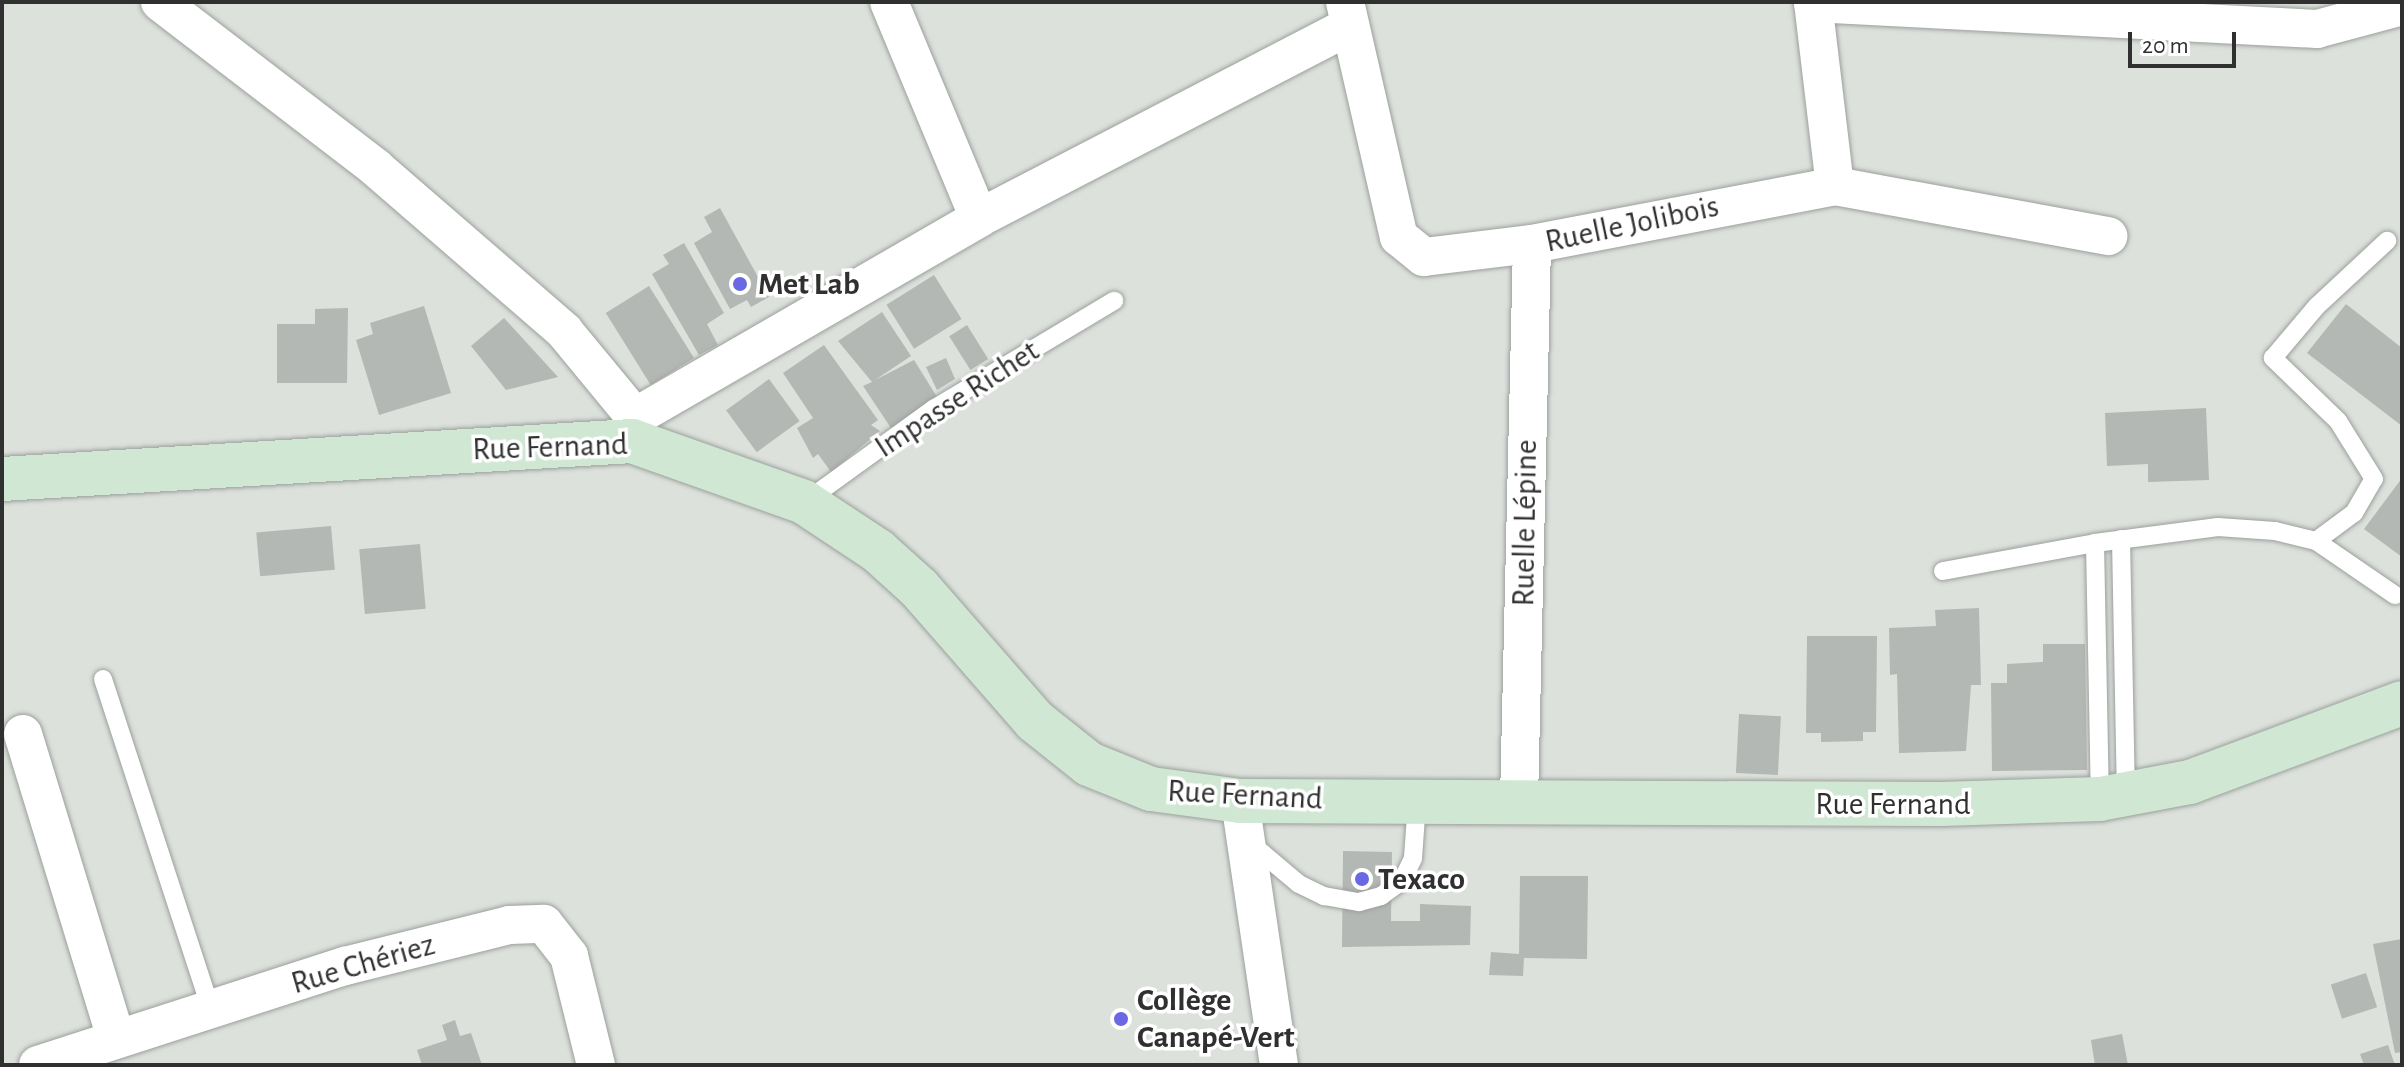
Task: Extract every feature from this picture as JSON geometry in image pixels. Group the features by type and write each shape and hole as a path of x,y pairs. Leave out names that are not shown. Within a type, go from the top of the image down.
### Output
{"street":[{"path":"160,2 376,168 564,331 633,429 979,218 1347,14"},
{"path":"889,2 979,218"},
{"path":"1835,186 1813,2 2317,29 2402,6"},
{"name":"Ruelle Jolibois","path":"1347,14 1399,237 1407,249 1424,257 1532,244 1835,186 2108,236"},
{"name":"Ruelle Lépine","path":"1519,801 1532,244"},
{"name":"Rue Fernand","path":"2,479 633,429 804,502 890,559 1062,745 1124,781 1183,795 1242,820 1417,799 1941,804 2113,797 2190,782 2402,703"},
{"path":"23,734 116,1039"},
{"path":"1242,820 1279,1065"},
{"name":"Rue Chériez","path":"38,1065 345,966 509,925 544,924 569,956 596,1065"}],"lane":[{"path":"2316,541 2354,513 2374,479 2338,421 2273,358 2317,306 2387,241"},
{"name":"Impasse Richet","path":"804,502 935,408 1114,301"},
{"path":"1943,571 2095,543 2218,527 2275,531 2316,541 2395,595"},
{"path":"2113,797 2121,539"},
{"path":"2095,543 2113,797"},
{"path":"103,679 211,1009"},
{"path":"1242,820 1299,884 1324,896 1359,902 1381,896 1402,881 1413,858 1417,799"}],"building":[{"path":"720,208 769,297 751,307 747,300 730,309 694,243 712,232 704,217"},
{"path":"684,243 724,313 707,324 718,345 699,355 652,274 669,264 663,255"},
{"path":"934,275 962,319 914,349 887,305"},
{"path":"649,286 694,358 651,385 606,313"},
{"path":"2346,304 2402,348 2402,426 2307,353"},
{"path":"424,306 451,393 379,415 356,340 373,334 370,323"},
{"path":"348,308 347,383 277,383 277,324 315,324 315,309"},
{"path":"882,312 911,356 875,380 914,360 937,397 891,428 863,386 872,382 838,341"},
{"path":"504,318 558,377 506,390 471,346"},
{"path":"967,325 988,359 970,370 949,336"},
{"path":"824,345 878,420 871,425 880,431 831,472 818,454 813,458 797,428 813,418 783,373"},
{"path":"946,358 955,379 937,390 926,367"},
{"path":"769,379 800,421 757,452 726,410"},
{"path":"2206,408 2209,480 2148,482 2148,464 2107,466 2105,413"},
{"path":"2402,478 2402,557 2364,529"},
{"path":"331,526 335,570 260,576 256,533"},
{"path":"420,544 426,609 365,614 359,549"},
{"path":"1979,608 1981,685 1971,685 1966,751 1899,753 1897,674 1890,675 1889,628 1936,626 1935,610"},
{"path":"1807,636 1877,636 1876,732 1863,732 1863,741 1821,742 1821,733 1806,733"},
{"path":"2043,644 2085,644 2087,770 1992,771 1991,683 2007,683 2007,664 2043,662"},
{"path":"1739,714 1781,716 1778,775 1736,773"},
{"path":"1343,851 1392,852 1391,921 1420,921 1420,904 1471,906 1470,945 1342,947"},
{"path":"1520,876 1588,876 1587,959 1524,958 1523,976 1489,975 1491,952 1519,954"},
{"path":"2402,939 2402,1052 2395,1053 2373,944"},
{"path":"2366,973 2377,1007 2342,1019 2331,984"},
{"path":"455,1020 460,1036 471,1033 482,1065 422,1065 417,1050 447,1040 442,1025"},
{"path":"2122,1034 2128,1065 2095,1065 2091,1040"},
{"path":"2388,1045 2395,1065 2364,1065 2360,1054"}],"place":[{"name":"Met Lab","path":"740,284"},
{"name":"Texaco","path":"1362,879"},
{"name":"Collège Canapé-Vert","path":"1121,1019"}]}
